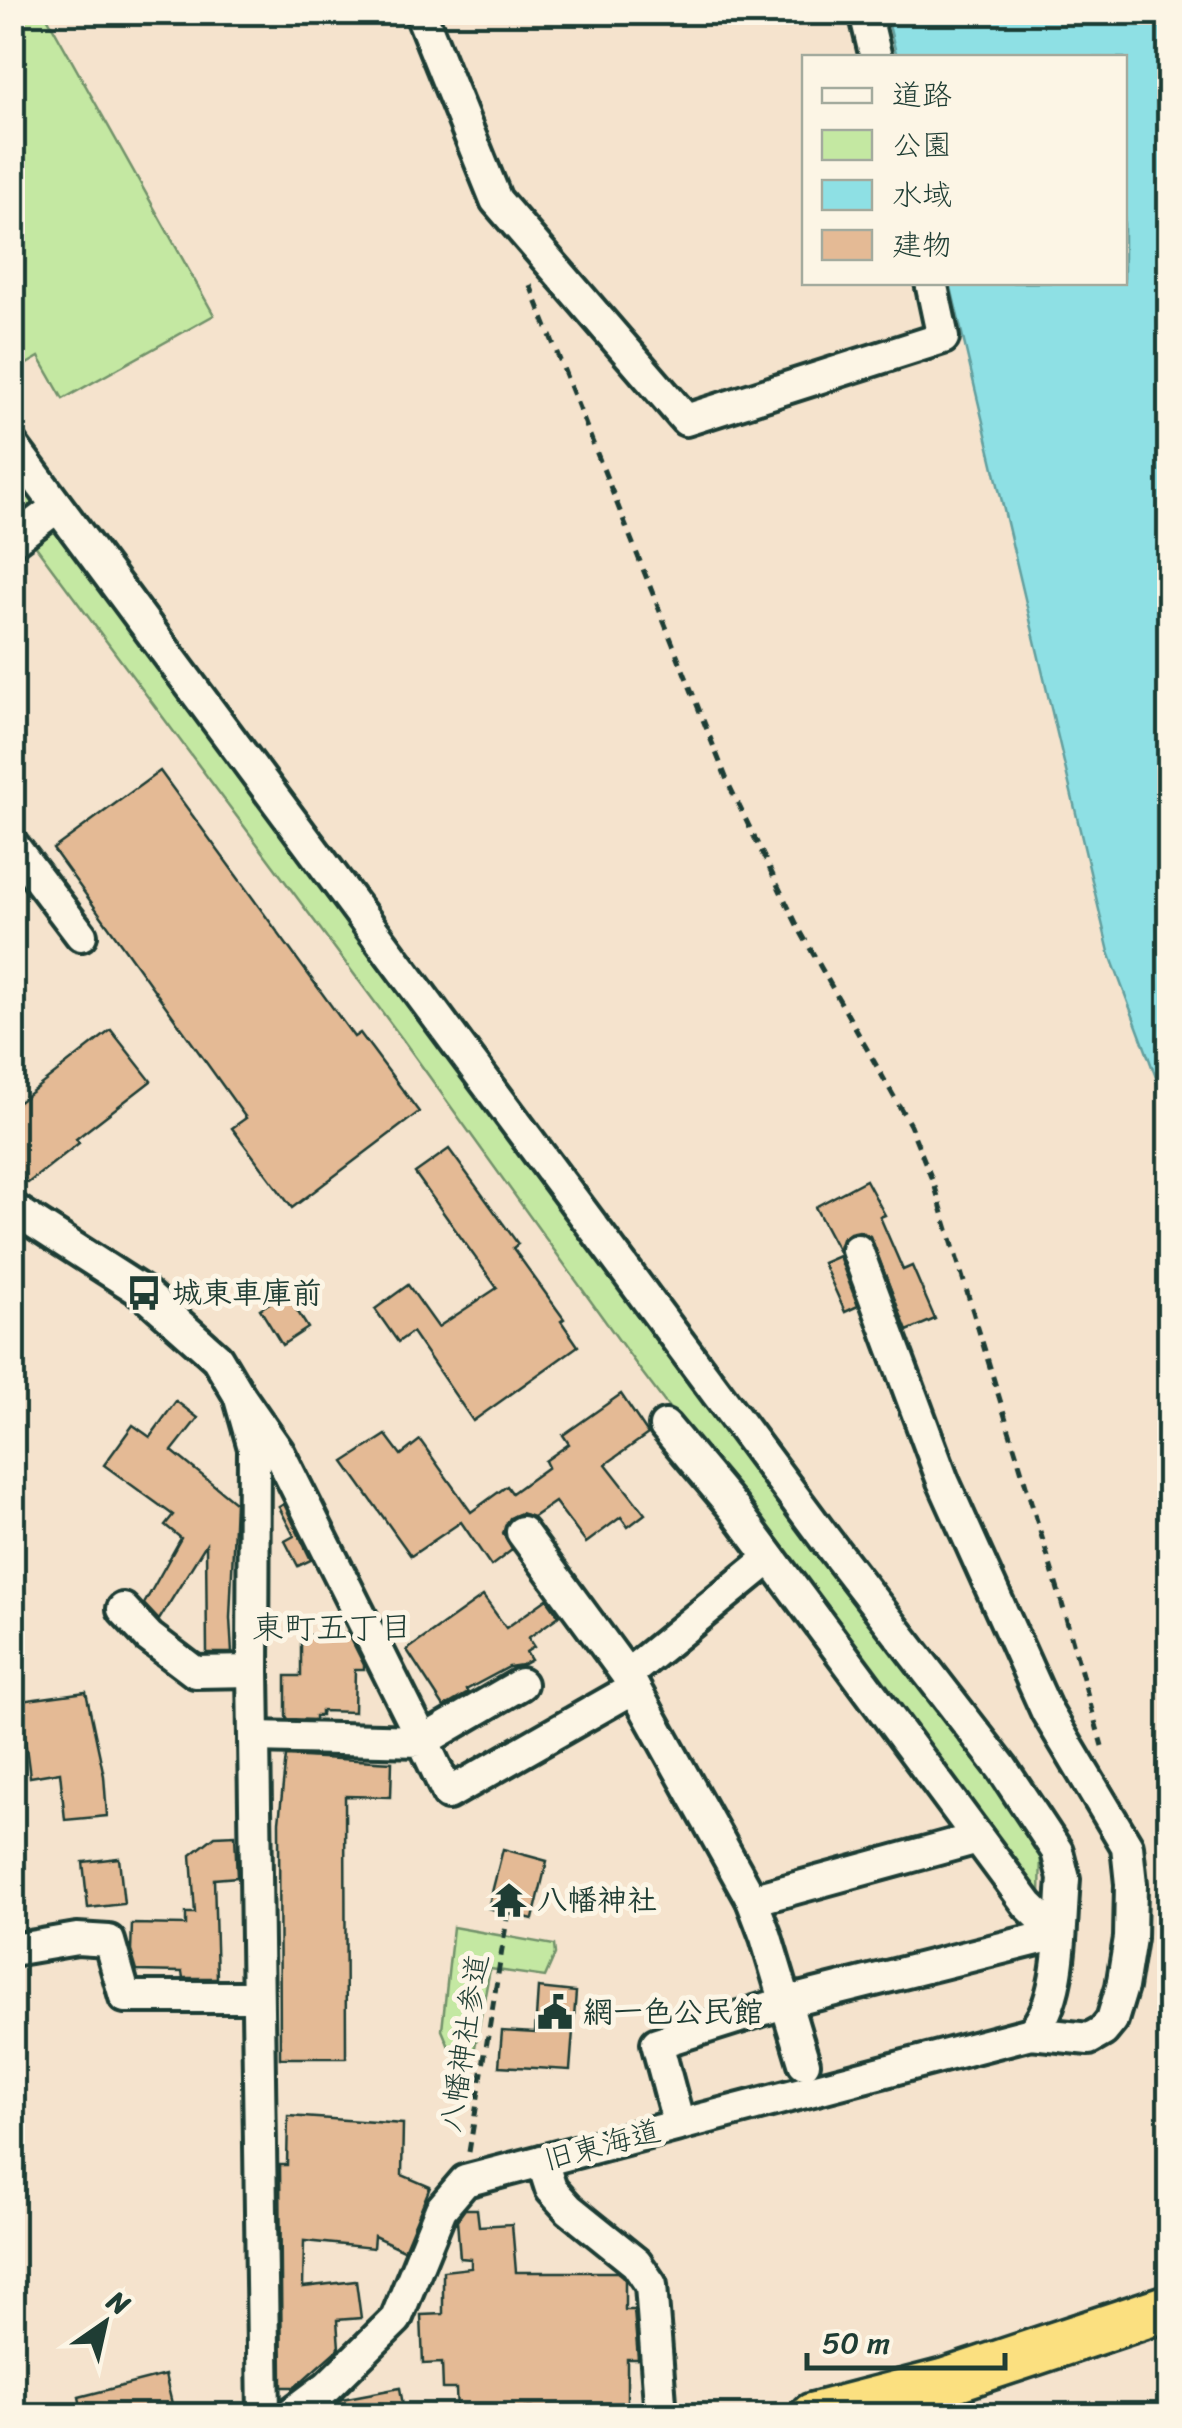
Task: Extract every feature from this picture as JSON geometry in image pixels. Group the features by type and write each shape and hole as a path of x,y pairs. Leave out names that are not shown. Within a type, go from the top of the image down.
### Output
{"highway":[{"path":"813,2416 944,2382 1156,2312"}],"street":[{"path":"420,12 496,200 686,420 944,338 931,285"},
{"path":"865,12 875,55"},
{"path":"12,446 826,1540 1002,1768 1057,1851 1062,1865 1048,2007 1031,2034"},
{"path":"12,541 57,508"},
{"path":"12,844 82,935"},
{"path":"12,1208 144,1294 218,1358 278,1450 448,1794 631,1682 770,1558"},
{"name":"旧東海道","path":"465,2181 1031,2034 1089,2039 1112,2020 1130,1938 1127,1846 1047,1712 943,1481 856,1250"},
{"path":"239,1395 254,1448 252,1670 264,2416"},
{"path":"665,1426 732,1506 1028,1906 1058,1934"},
{"path":"522,1532 631,1682 752,1900 804,2064"},
{"path":"123,1609 149,1637 195,1672 252,1670"},
{"path":"254,1737 422,1741 520,1684"},
{"path":"752,1900 978,1838"},
{"path":"679,2125 657,2043 787,2002 1058,1934"},
{"path":"12,1950 77,1940 109,1941 124,1997 256,1996"},
{"path":"542,2161 551,2190 636,2263 651,2284 661,2416"},
{"path":"288,2416 328,2386 396,2319 441,2209 465,2181"}],"path":[{"path":"525,273 729,785 798,927 910,1125 936,1187 1105,1755"},
{"name":"八幡神社参道","path":"465,2181 508,1913"}],"green space":[{"path":"13,12 45,13 214,315 63,399 39,357 20,368 13,354"},
{"path":"12,456 1041,1849 1040,1898 641,1371 403,1040 17,521 13,515"},
{"path":"453,1927 554,1945 555,1954 545,1977 490,1969 472,2063 452,2054 442,2030"}],"water":[{"path":"886,13 1169,13 1169,1112 1109,952 950,285 1127,285 1127,55 896,55"}],"building":[{"path":"160,771 354,1037 360,1033 419,1112 292,1208 232,1128 246,1118 53,849"},
{"path":"111,1030 151,1081 76,1139 79,1143 28,1183 12,1171 12,1107"},
{"path":"449,1149 518,1244 513,1248 564,1319 561,1321 578,1346 473,1421 412,1332 398,1342 375,1309 408,1285 438,1327 497,1288 415,1173"},
{"path":"866,1180 885,1215 880,1217 903,1270 912,1266 935,1319 907,1331 870,1236 859,1231 850,1233 842,1239 839,1252 815,1207"},
{"path":"839,1256 858,1306 845,1312 823,1263"},
{"path":"286,1293 308,1328 282,1345 260,1309"},
{"path":"621,1394 648,1434 606,1464 645,1514 628,1527 621,1517 586,1543 555,1502 533,1517 521,1513 510,1518 503,1533 512,1550 491,1566 461,1522 411,1556 344,1462 386,1435 401,1455 420,1440 471,1512 507,1486 512,1493 548,1467 545,1461 569,1444 563,1435"},
{"path":"176,1401 198,1418 172,1451 235,1502 232,1653 207,1653 206,1544 159,1620 144,1604 181,1538 165,1525 173,1515 104,1465 133,1425 150,1437"},
{"path":"284,1504 311,1560 298,1566 285,1541 294,1536 279,1507"},
{"path":"483,1596 506,1628 547,1599 559,1616 528,1638 534,1647 526,1652 531,1660 466,1690 468,1693 444,1707 407,1650"},
{"path":"348,1633 364,1665 364,1669 355,1669 354,1712 321,1711 315,1720 288,1719 286,1676 301,1676 301,1636"},
{"path":"86,1692 104,1776 107,1816 65,1820 60,1772 30,1777 20,1701"},
{"path":"286,1756 392,1762 391,1797 345,1796 346,2058 280,2058 279,1822"},
{"path":"235,1835 237,1877 214,1879 217,1978 137,1971 131,1951 132,1924 186,1925 186,1913 195,1913 191,1855 215,1836"},
{"name":"八幡神社","path":"503,1849 547,1861 533,1919 488,1908"},
{"path":"119,1858 124,1904 88,1908 83,1862"},
{"name":"網一色公民館","path":"538,1988 576,1992 570,2070 499,2066 502,2031 535,2033"},
{"path":"288,2116 403,2124 402,2175 430,2187 404,2250 374,2236 373,2248 304,2241 303,2287 356,2281 361,2318 337,2320 339,2348 295,2387 282,2387 280,2165 287,2165"},
{"path":"465,2209 477,2209 479,2226 512,2224 516,2272 617,2272 622,2276 625,2310 634,2310 638,2359 627,2359 627,2408 515,2408 515,2416 457,2413 456,2389 443,2389 442,2363 423,2364 421,2315 443,2314 443,2271 471,2268 471,2259 460,2258 457,2220"},
{"path":"165,2375 175,2416 83,2416 79,2397"},
{"path":"400,2388 405,2416 320,2416 342,2399"}],"place":[{"name":"城東車庫前","path":"144,1293"},
{"name":"八幡神社","path":"509,1900"},
{"name":"網一色公民館","path":"555,2012"}],"district":[{"name":"東町五丁目","path":"332,1627"}]}
